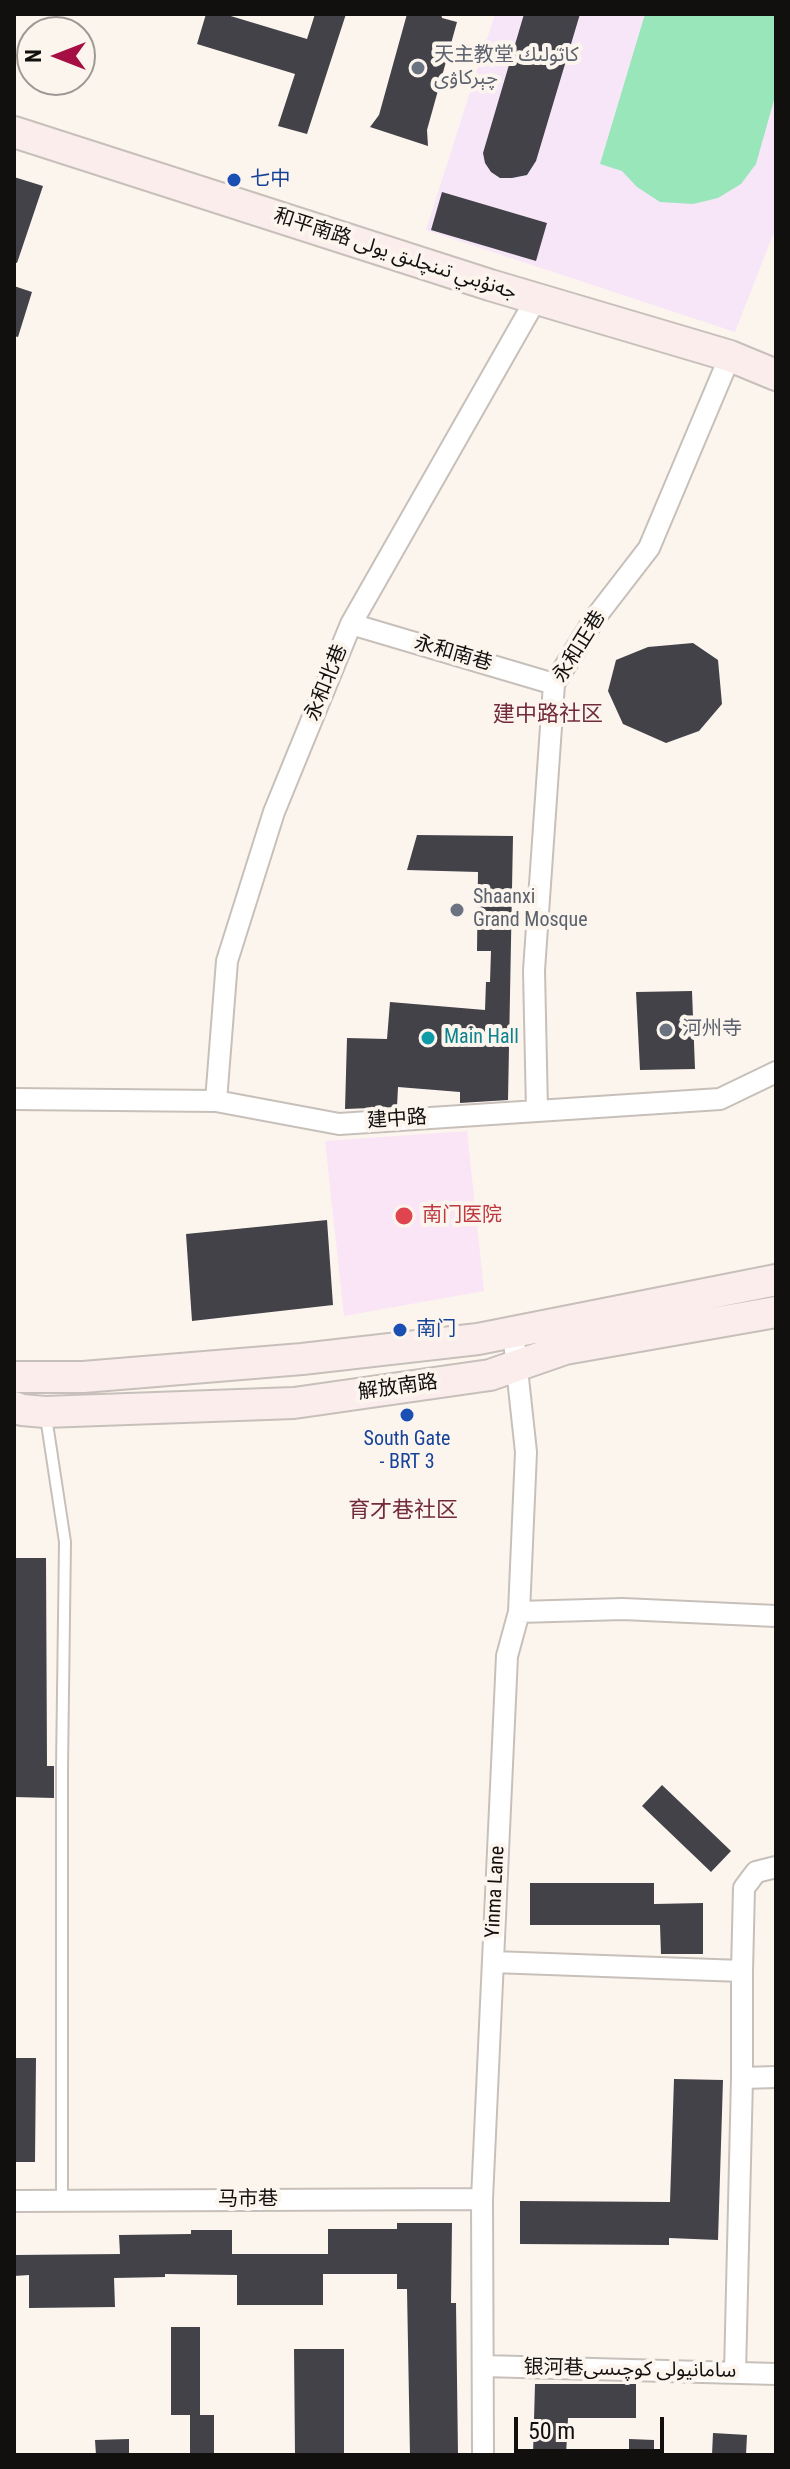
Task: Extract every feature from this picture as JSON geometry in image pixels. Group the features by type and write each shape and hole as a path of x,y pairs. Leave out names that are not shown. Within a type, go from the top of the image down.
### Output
{"main road":[{"name":"和平南路 جەنۇبىي تىنچلىق يولى","path":"14,132 536,299 730,356 776,375"},
{"name":"解放南路","path":"776,1280 478,1339 302,1359 15,1385 22,1410 45,1412 294,1403 490,1375 565,1349 776,1312"}],"street":[{"name":"永和北巷","path":"216,1101 227,961 274,812 351,624 536,299"},
{"name":"永和正巷","path":"537,1111 534,970 554,684 595,618 649,548 730,356"},
{"name":"永和南巷","path":"351,624 554,684"},
{"name":"建中路","path":"14,1099 216,1101 339,1124 720,1099 776,1072"},
{"name":"Yinma Lane","path":"483,2455 482,2199 507,1656 519,1612 526,1452 513,1332"},
{"path":"519,1612 623,1609 776,1616"},
{"path":"735,2373 744,1888 756,1872 776,1867"},
{"path":"493,1962 742,1971"},
{"path":"742,2078 776,2077"},
{"name":"马市巷","path":"14,2201 482,2199"},
{"name":"银河巷سامانيولى كوچىسى","path":"484,2366 776,2374"}],"lane":[{"path":"45,1412 65,1542 62,2201"}],"shaded area":[{"path":"495,14 776,14 776,227 735,332 426,230"},
{"name":"南门医院","path":"467,1131 484,1291 344,1316 325,1141"}],"green space":[{"path":"645,14 776,14 776,93 756,164 741,184 718,198 693,204 660,202 637,187 622,171 600,164"}],"building":[{"path":"206,14 224,14 307,39 315,14 346,14 307,134 278,126 295,74 197,44"},
{"name":"天主教堂 كاتولىك چېركاۋى","path":"407,14 441,14 442,18 457,22 427,130 428,146 370,127 379,115"},
{"path":"524,14 580,14 536,161 527,175 500,178 491,172 483,153"},
{"path":"14,177 43,186 17,263 14,262"},
{"path":"442,192 547,223 536,261 431,230"},
{"path":"14,286 32,292 18,337 14,336"},
{"path":"693,643 718,660 722,704 699,731 666,743 623,724 608,691 616,660 648,647"},
{"path":"417,835 513,836 508,1100 460,1103 460,1092 398,1087 397,1107 345,1109 347,1038 387,1039 390,1002 485,1010 491,951 477,951 478,872 407,870"},
{"name":"河州寺","path":"692,991 695,1069 640,1070 636,992"},
{"path":"327,1220 333,1305 192,1321 186,1234"},
{"path":"14,1558 46,1558 47,1766 54,1766 54,1798 14,1797"},
{"path":"662,1785 731,1851 711,1872 642,1806"},
{"path":"530,1883 654,1883 654,1904 703,1903 703,1954 661,1954 660,1925 530,1925"},
{"path":"14,2058 36,2058 35,2162 14,2162"},
{"path":"674,2079 723,2080 718,2240 669,2238 669,2245 520,2244 520,2201 670,2202"},
{"path":"397,2223 452,2223 451,2303 456,2303 458,2455 410,2455 407,2289 397,2289 397,2274 323,2274 323,2305 237,2305 237,2275 165,2274 165,2277 114,2278 115,2307 29,2308 29,2275 14,2276 14,2255 120,2254 119,2235 232,2230 232,2254 328,2254 328,2229 397,2229"},
{"path":"171,2327 200,2327 200,2415 214,2415 214,2455 190,2455 190,2415 171,2415"},
{"path":"294,2349 344,2349 344,2455 295,2455"},
{"path":"535,2384 636,2384 636,2418 568,2418 566,2455 533,2455"},
{"path":"713,2433 747,2435 746,2455 712,2455"},
{"path":"129,2439 129,2455 96,2455 95,2440"},
{"path":"629,2439 654,2440 654,2455 629,2455"}],"place":[{"name":"天主教堂 كاتولىك چېركاۋى","path":"418,68"},
{"name":"七中","path":"234,180"},
{"name":"Shaanxi Grand Mosque","path":"457,910"},
{"name":"河州寺","path":"666,1030"},
{"name":"Main Hall","path":"428,1038"},
{"name":"南门医院","path":"404,1216"},
{"name":"南门","path":"400,1330"},
{"name":"South Gate - BRT 3","path":"407,1415"}],"district":[{"name":"建中路社区","path":"548,715"},
{"name":"育才巷社区","path":"403,1511"}]}
